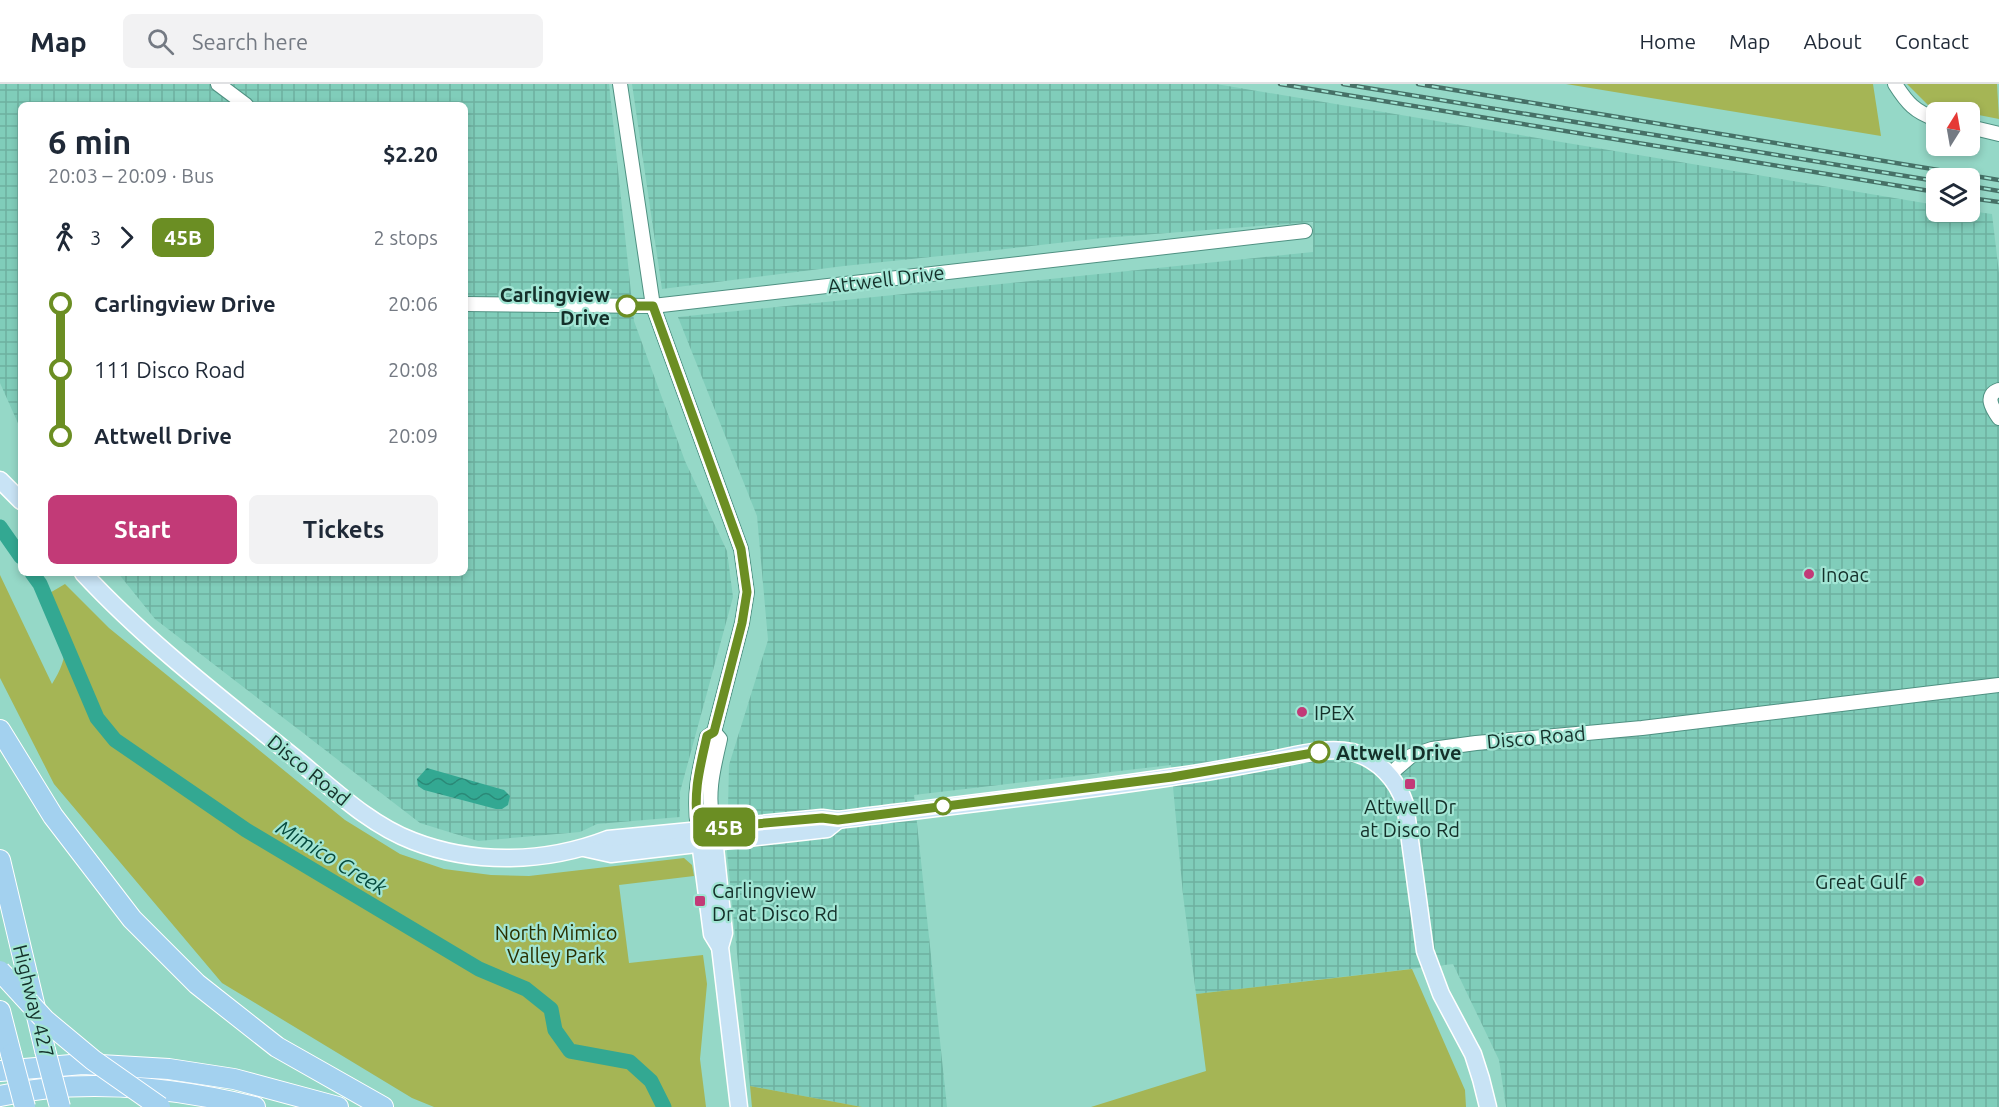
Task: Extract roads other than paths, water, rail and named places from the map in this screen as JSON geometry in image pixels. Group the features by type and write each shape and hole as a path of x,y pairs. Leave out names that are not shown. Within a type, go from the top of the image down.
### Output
{"highway":[{"path":"0,730 54,816 132,919 197,984 277,1047 383,1107"},
{"name":"Highway 427","path":"0,860 60,1107"},
{"path":"0,971 45,1020 93,1060 160,1107"},
{"name":"Highway 427","path":"0,1011 5,1055 25,1107"},
{"path":"5,1055 16,1107"},
{"path":"0,1071 82,1064 169,1069 234,1079 338,1107"},
{"path":"52,1076 65,1107"},
{"path":"0,1096 27,1090 124,1086 192,1094 255,1107"}],"main road":[{"path":"0,480 18,498"},
{"name":"Disco Road","path":"86,576 110,602 163,650 350,803 386,828 410,840 433,848 482,858 516,858 584,848 608,839 827,830 838,820 1163,779 1324,751 1351,752 1362,756 1371,760 1389,775"},
{"path":"1389,775 1396,783 1405,804 1425,951 1441,994 1473,1054 1488,1107"},
{"path":"706,836 724,933 720,946 739,1107"}],"street":[{"path":"218,84 242,102"},
{"path":"620,84 653,306 741,549 745,572 747,592 742,623 714,732 720,739 709,789 706,836"},
{"path":"1895,84 1904,98 1926,115"},
{"name":"Attwell Drive","path":"468,304 653,306 1305,231"},
{"path":"1999,390 1990,397 1990,403 1999,418"},
{"name":"Disco Road","path":"1389,775 1412,756 1432,749 1641,728 1999,685"}],"water":[{"path":"427,768 504,790 510,796 508,805 502,809 496,809 424,790 418,786 417,779"}],"waterway":[{"name":"Mimico Creek","path":"0,527 18,553"},
{"name":"Mimico Creek","path":"34,576 40,584 97,718 115,740 246,830 479,969 526,989 551,1009 555,1030 570,1051 630,1062 651,1081 664,1107"}],"railway":[{"path":"1280,84 1926,190"},
{"path":"1343,84 1926,179"},
{"path":"1418,84 1999,180"},
{"path":"1980,188 1999,191"},
{"path":"1980,199 1999,202"}],"place":[{"name":"Carlingview Drive","path":"627,306"},
{"name":"Inoac","path":"1809,574"},
{"name":"IPEX","path":"1302,712"},
{"name":"Attwell Drive","path":"1319,752"},
{"name":"Attwell Dr at Disco Rd","path":"1410,784"},
{"name":"Great Gulf","path":"1919,881"},
{"name":"Carlingview Dr at Disco Rd","path":"700,901"}],"park label":[{"name":"North Mimico Valley Park","path":"556,944"}]}
